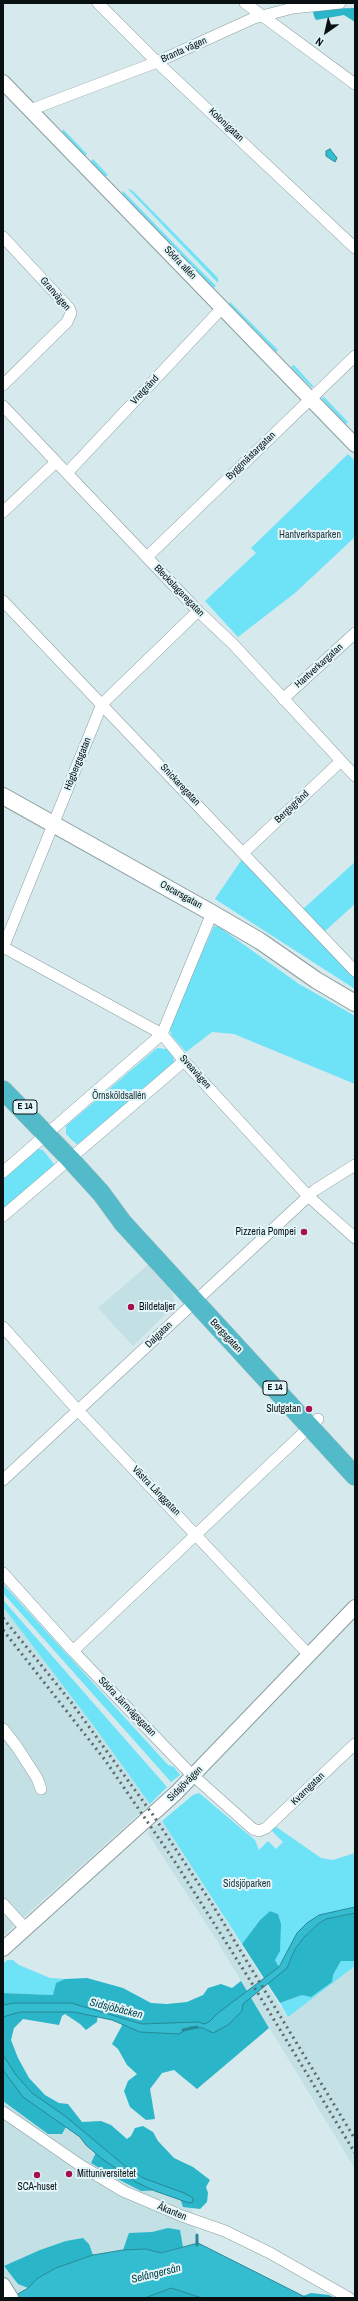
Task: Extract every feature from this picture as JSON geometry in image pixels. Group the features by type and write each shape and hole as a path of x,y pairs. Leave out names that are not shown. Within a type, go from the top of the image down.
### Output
{"highway":[{"name":"Bergsgatan","path":"3,1080 47,1134"},
{"name":"Bergsgatan","path":"3,1090 70,1158 101,1193 132,1216 197,1298 314,1423 355,1460"},
{"name":"Bergsgatan","path":"314,1423 355,1476"}],"main road":[{"name":"Oscarsgatan","path":"3,796 260,941 316,980 355,1003"}],"street":[{"name":"Kolonigatan","path":"98,3 157,62 355,248"},
{"path":"245,3 355,84"},
{"name":"Branta vägen","path":"30,110 157,62 254,18 263,17 293,8 340,3"},
{"name":"Södra allén","path":"4,87 30,110 223,307 355,445"},
{"name":"Granvägen","path":"3,237 69,308 71,313 67,322 3,385"},
{"name":"Vretgränd","path":"67,473 223,307"},
{"name":"Byggmästargatan","path":"147,557 355,356"},
{"name":"Bleckslagaregatan","path":"3,406 355,776"},
{"path":"3,512 56,462"},
{"name":"Snickaregatan","path":"3,601 244,852 355,971"},
{"name":"Högbergsgatan","path":"3,947 102,704 198,611"},
{"name":"Hantverkargatan","path":"283,699 355,633"},
{"name":"Bergsgränd","path":"244,852 341,761"},
{"path":"3,1172 162,1034 212,913"},
{"name":"Sveavägen","path":"3,947 162,1034 184,1061 308,1196 355,1238"},
{"path":"3,1216 184,1061"},
{"name":"Dalgatan","path":"3,1480 79,1411 197,1298 308,1196 355,1165"},
{"name":"Västra Långgatan","path":"3,1328 79,1411 309,1654"},
{"path":"73,1651 198,1535 314,1423"},
{"name":"Södra Järnvägsgatan","path":"3,1573 73,1651 193,1776 253,1829 259,1831"},
{"name":"Sidsjövägen","path":"3,1949 153,1815 193,1776 355,1607"},
{"path":"3,1729 37,1778 40,1789"},
{"name":"Kvarngatan","path":"259,1831 266,1828 355,1744"},
{"path":"3,1904 25,1928"},
{"name":"Åkanten","path":"3,2112 80,2165 123,2191 182,2216 225,2231 270,2253 349,2298"}],"shaded area":[{"path":"355,8 355,22 344,15 316,20 313,12 317,9"},
{"path":"149,1264 172,1290 175,1305 133,1346 98,1308"},
{"path":"3,1607 93,1725 150,1804 3,1936"},
{"path":"162,1821 287,2017 355,1966 355,2169 212,1933 147,1832"},
{"path":"270,1911 278,1914 281,1924 280,1951 275,1960 279,1967 287,1968 295,1949 304,1937 318,1924 326,1919 355,1913 355,1961 341,1961 333,1975 332,1982 311,1997 302,1995 280,2003 242,1944 260,1920"},
{"path":"87,1978 123,1988 151,2003 167,2004 187,2002 203,1995 208,1988 221,1984 232,1988 241,1981 269,2028 197,2089 174,2070 162,2073 150,2089 155,2119 146,2120 130,2107 124,2091 128,2081 137,2074 127,2065 118,2049 112,2044 125,2020 98,2011 97,2022 86,2030 65,2014 62,2016 59,2025 23,2019 14,2028 11,2040 18,2058 29,2078 45,2095 59,2103 68,2104 82,2122 101,2121 111,2125 127,2139 131,2136 135,2128 143,2126 153,2132 158,2141 174,2158 193,2167 210,2180 206,2187 208,2193 207,2202 200,2209 183,2207 179,2195 166,2190 141,2191 114,2177 91,2163 99,2146 68,2123 62,2134 48,2134 3,2101 3,1993 53,1995 56,1983 65,1979"},
{"name":"Mittuniversitetet","path":"3,2065 191,2201 198,2243 160,2253 146,2249 123,2250 93,2255 56,2268 11,2298 3,2298"},
{"path":"168,2228 180,2230 183,2247 160,2253 146,2249 123,2250 129,2233 152,2232"},
{"path":"83,2238 89,2244 93,2255 56,2268 38,2278 28,2288 18,2284 4,2266 40,2250 66,2241"},
{"path":"171,2288 202,2298 145,2298"},
{"path":"311,2293 329,2295 335,2298 307,2298 303,2296"}],"green space":[{"path":"63,129 87,154 85,156 62,132"},
{"path":"93,159 108,175 105,177 90,162"},
{"path":"127,188 133,191 218,278 218,283"},
{"path":"123,191 216,286 213,288 196,271 122,194"},
{"path":"230,302 278,350 276,352 229,304"},
{"path":"294,365 314,387 311,387 291,367"},
{"path":"323,396 348,422 346,424 322,399"},
{"name":"Hantverksparken","path":"348,454 355,461 355,537 295,593 238,637 205,601 256,553 251,548"},
{"path":"242,859 355,978 355,989 215,899"},
{"path":"355,862 355,904 324,932 303,909"},
{"path":"214,926 219,927 299,984 355,1016 355,1084 234,1034 212,1032 186,1052 171,1035 170,1030 175,1012"},
{"name":"Örnsköldsallén","path":"157,1048 167,1049 173,1056 174,1062 172,1067 78,1145 73,1141 66,1134 66,1126"},
{"path":"38,1149 43,1150 54,1164 52,1169 3,1210 3,1179"},
{"path":"3,1584 168,1765 174,1767 180,1775 171,1782 3,1593"},
{"path":"3,1600 167,1787 150,1804 93,1725 3,1607"},
{"name":"Sidsjöparken","path":"199,1793 255,1840 259,1850 268,1841 276,1849 283,1842 271,1830 275,1826 321,1858 333,1860 355,1853 355,1907 319,1915 297,1933 279,1967 275,1960 278,1914 270,1911 260,1920 242,1944 162,1821 193,1795"},
{"path":"7,1960 13,1960 19,1965 50,1978 65,1979 56,1984 53,1995 3,1993 3,1964"},
{"path":"341,1961 355,1961 355,1966 288,2017 280,2003 302,1995 333,1975"}],"water":[{"path":"330,149 337,158 335,162 326,156 326,151"},
{"path":"355,1907 355,1913 326,1919 318,1924 304,1937 295,1949 287,1968 243,2004 242,2011 228,2025 213,2033 203,2028 190,2027 179,2034 140,2032 112,2020 74,2012 20,2012 3,2017 3,2005 15,2003 71,2003 142,2024 198,2022 204,2024 209,2022 218,2013 279,1967 297,1933 307,1923 319,1915"},
{"path":"3,2055 16,2075 32,2093 65,2116 125,2166 143,2178 184,2193 193,2198 193,2202 189,2203 155,2191 136,2182 101,2158 86,2145 80,2137 23,2097 3,2070"},
{"name":"Selångersån","path":"198,2243 307,2298 202,2298 171,2288 145,2298 11,2298 28,2288 38,2278 56,2268 93,2255 123,2250 146,2249 161,2253"}],"waterway":[{"name":"Sidsjöbäcken","path":"183,2030 197,2027"},
{"name":"Sidsjöbäcken","path":"197,2235 197,2245"}],"railway":[{"path":"3,1618 71,1702 153,1815 212,1904 355,2139"},
{"path":"3,1630 105,1760 175,1862 248,1977 355,2153"}],"place":[{"name":"Pizzeria Pompei","path":"304,1232"},
{"name":"Bildetaljer","path":"131,1307"},
{"name":"Slutgatan","path":"309,1409"},
{"name":"Mittuniversitetet","path":"69,2174"},
{"name":"SCA-huset","path":"37,2175"}]}
